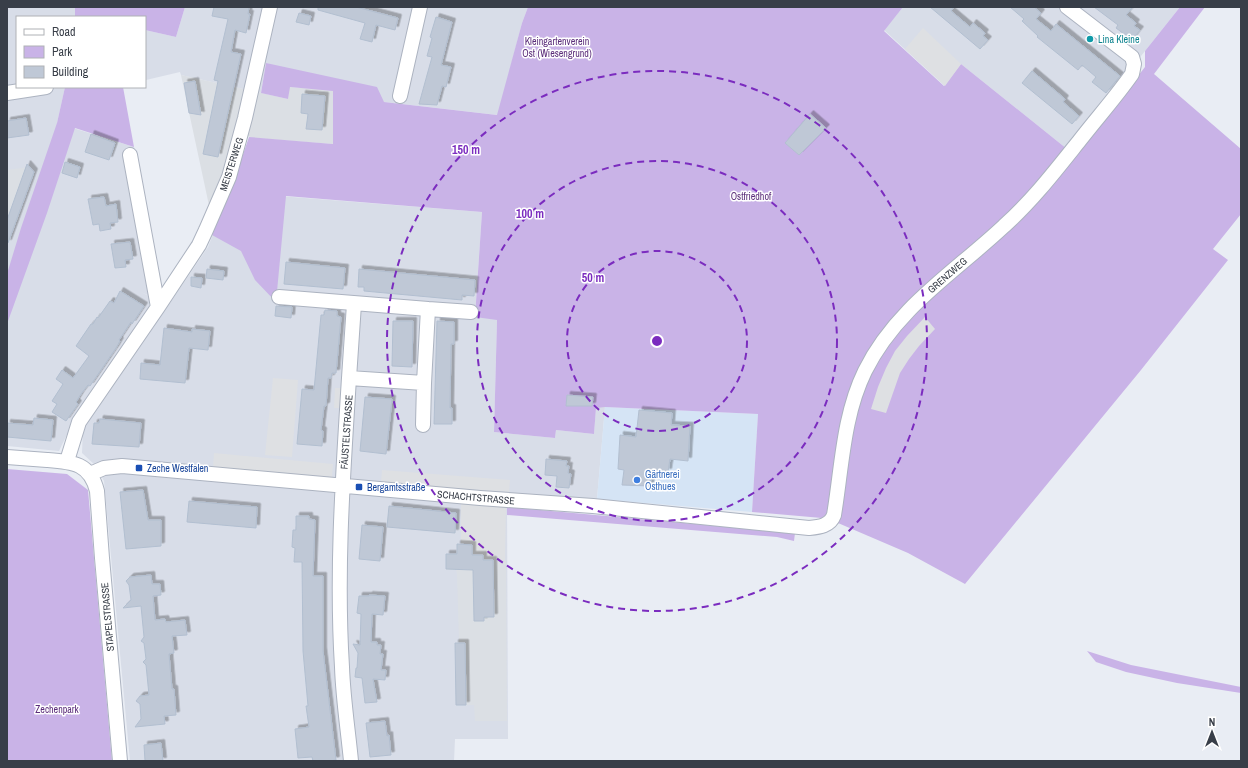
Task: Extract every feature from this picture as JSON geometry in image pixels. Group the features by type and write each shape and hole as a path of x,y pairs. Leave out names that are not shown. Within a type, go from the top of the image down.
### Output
{"street":[{"name":"MEISTERWEG","path":"67,461 79,422 158,307 199,245 206,230 229,177 248,105 270,7"},
{"path":"400,96 418,7"},
{"name":"GRENZWEG","path":"830,522 834,515 847,425 852,403 865,371 881,343 894,326 922,296 1003,227 1042,188 1132,74 1134,64 1132,57 1073,9"},
{"path":"7,93 40,88"},
{"path":"130,155 158,307"},
{"path":"278,297 471,312"},
{"name":"FÄUSTELSTRASSE","path":"342,485 354,304"},
{"path":"423,425 428,309"},
{"path":"350,378 424,383"},
{"path":"7,457 67,461 77,464 90,474"},
{"name":"SCHACHTSTRASSE","path":"90,474 104,468 122,466 480,498 593,506 809,528 821,527 830,522"},
{"name":"STAPELSTRASSE","path":"90,474 95,482 98,492 102,558 120,761"},
{"path":"342,485 340,577 342,667 351,761"}],"shaded area":[{"path":"7,7 75,7 75,16 16,16 16,87 7,90"},
{"path":"185,7 528,7 522,23 498,115 384,102 266,63 261,93 181,75 180,72 146,80 146,30 176,37"},
{"path":"903,7 1180,7 1067,149 961,64 945,86 884,30"},
{"path":"923,28 961,64 945,86 905,49"},
{"path":"181,75 288,99 289,87 333,90 333,144 253,138 237,132 210,210"},
{"path":"53,88 65,88 57,123 134,147 160,294 170,303 208,247 230,192 482,212 475,317 497,319 494,432 555,438 556,430 594,434 596,407 605,407 597,499 507,493 508,739 455,739 454,761 130,761 104,481 96,466 82,453 83,427 169,303 160,295 150,296 141,292 149,296 149,310 73,422 59,451 7,446 7,101 8,97 52,90"},
{"path":"29,167 33,172 7,247 7,170"},
{"path":"925,317 935,329 919,346 900,373 886,413 871,409 878,387 895,351"},
{"path":"273,378 298,380 292,457 265,455"},
{"path":"335,388 342,388 341,408 334,408"},
{"path":"605,407 758,414 752,512 597,499"},
{"path":"214,453 333,464 332,477 213,467"},
{"path":"382,470 510,480 509,492 381,483"},
{"path":"461,503 506,506 505,560 484,560 484,555 473,554 473,544 461,543"},
{"path":"457,544 472,545 472,554 483,555 484,560 506,560 507,721 475,721 474,705 456,705 455,643 459,642 457,574 456,570 446,570 446,554 456,554"}],"green space":[{"path":"75,7 185,7 176,37 146,30 146,16 75,16"},
{"name":"Ostfriedhof","path":"528,7 903,7 884,31 944,86 961,64 1067,149 1040,185 876,341 828,514 822,518 752,512 758,414 605,407 596,408 594,434 556,430 555,438 494,432 497,320 475,317 482,212 286,196 276,302 255,280 241,251 212,235 230,192 249,137 333,144 333,91 290,87 288,99 261,93 266,63 377,87 384,102 497,115 522,23"},
{"path":"1180,7 1205,7 1154,74 1241,149 1241,214 1213,249 1228,260 1141,370 965,584 908,553 838,523 852,426 870,372 898,329 1082,147 1145,67 1145,51"},
{"path":"65,88 123,88 134,147 75,128 47,213 7,324 7,274 57,123"},
{"name":"Zechenpark","path":"7,469 67,474 88,490 112,761 7,761"},
{"path":"507,507 795,533 794,541 777,537 507,515"},
{"path":"1087,651 1131,665 1241,687 1241,693 1177,683 1126,672 1096,662"}],"building":[{"path":"214,7 249,7 248,14 250,14 246,33 235,30 231,52 241,54 218,157 203,154 218,81 214,80 228,19 212,16"},
{"path":"318,7 356,7 398,18 395,30 376,25 372,42 360,39 365,23 318,10"},
{"path":"930,7 954,7 951,11 970,27 973,23 985,33 983,36 988,40 980,49"},
{"path":"1010,7 1034,7 1041,13 1036,19 1051,31 1056,24 1120,76 1106,93 1092,82 1096,77 1082,65 1078,70 1037,37 1038,36 1022,21 1024,19"},
{"path":"1094,7 1133,7 1126,15 1136,23 1134,26 1140,30 1132,40 1116,28 1118,25"},
{"path":"299,13 311,16 309,25 296,22"},
{"path":"436,17 452,22 441,65 451,67 446,87 442,86 437,105 419,104 432,57 427,56 432,38 430,37"},
{"path":"1032,71 1065,99 1063,102 1079,116 1072,124 1022,83"},
{"path":"195,81 201,115 189,113 184,83"},
{"path":"302,94 325,96 322,130 306,129 308,114 301,113"},
{"path":"810,114 826,128 799,155 785,143"},
{"path":"26,118 29,135 7,138 7,121"},
{"path":"91,134 115,143 109,160 85,152"},
{"path":"65,162 80,167 77,178 62,173"},
{"path":"27,164 34,172 7,243 7,220"},
{"path":"104,197 106,206 116,204 118,222 110,223 111,229 100,231 99,224 93,225 88,199"},
{"path":"130,242 133,259 125,260 126,267 115,268 111,244"},
{"path":"286,262 345,268 343,289 284,284"},
{"path":"207,269 224,271 223,280 206,278"},
{"path":"359,269 475,280 474,296 462,295 462,300 364,291 364,287 358,287"},
{"path":"191,277 202,278 201,288 191,286"},
{"path":"120,291 144,306 132,324 131,322 119,340 120,341 116,348 90,386 88,385 81,394 76,402 78,404 66,421 52,412 57,404 52,401 63,384 56,379 62,370 73,378 89,356 76,346 91,324 93,324 97,317 98,318 110,301 114,303"},
{"path":"276,306 292,307 291,318 275,316"},
{"path":"325,310 337,311 337,316 341,317 336,373 332,373 331,378 328,378 326,406 324,406 321,430 323,431 322,446 297,444 302,389 314,390 321,315 324,315"},
{"path":"393,321 413,321 412,367 392,366"},
{"path":"437,321 454,322 454,344 451,344 450,408 452,408 452,424 434,424"},
{"path":"164,328 192,332 192,329 210,331 208,350 189,348 185,383 140,379 141,363 160,365"},
{"path":"567,395 593,397 592,406 566,406"},
{"path":"365,397 392,399 386,454 360,451"},
{"path":"639,410 672,413 671,425 690,426 688,461 670,459 668,472 652,470 650,486 622,485 624,470 618,469 620,435 636,437"},
{"path":"34,418 53,420 51,441 7,437 7,423 33,425"},
{"path":"100,419 141,423 139,447 92,444 94,423 99,423"},
{"path":"546,459 567,461 566,466 569,466 568,473 571,474 569,488 556,487 557,476 545,475"},
{"path":"143,490 148,520 161,520 161,546 126,549 120,492"},
{"path":"189,501 257,507 256,528 187,522"},
{"path":"389,506 456,513 455,533 387,527"},
{"path":"296,516 309,516 309,519 315,520 313,576 323,576 323,651 336,760 330,761 313,761 312,757 298,758 295,729 309,727 306,706 308,706 303,651 302,562 294,562 295,548 292,547 293,530 296,530"},
{"path":"362,525 383,527 380,561 359,559"},
{"path":"457,544 472,545 472,555 483,555 483,560 493,560 494,617 484,617 484,621 474,621 473,570 446,569 446,554 457,554"},
{"path":"151,575 152,584 160,584 161,595 153,596 155,620 165,619 166,622 185,620 187,635 172,636 174,653 169,654 176,715 164,716 165,724 135,727 141,719 140,704 136,701 140,696 149,695 146,665 143,662 146,659 144,643 141,641 144,637 141,606 123,608 131,600 129,585 126,581 130,577"},
{"path":"359,596 385,596 383,615 372,614 371,642 377,642 377,645 381,645 380,654 383,654 381,670 386,670 385,680 373,679 377,702 365,703 362,678 355,677 358,653 353,644 360,645 361,614 357,613"},
{"path":"455,643 465,643 466,705 456,705"},
{"path":"385,721 387,736 389,735 391,755 370,757 366,723"},
{"path":"161,743 163,761 145,761 144,745"}],"place":[{"name":"Lina Kleine","path":"1090,39"},
{"name":"Zeche Westfalen","path":"139,468"},
{"name":"Gärtnerei Osthues","path":"637,480"},
{"name":"Bergamtsstraße","path":"359,487"}],"park label":[{"name":"Kleingartenverein Ost (Wiesengrund)","path":"557,46"}]}
